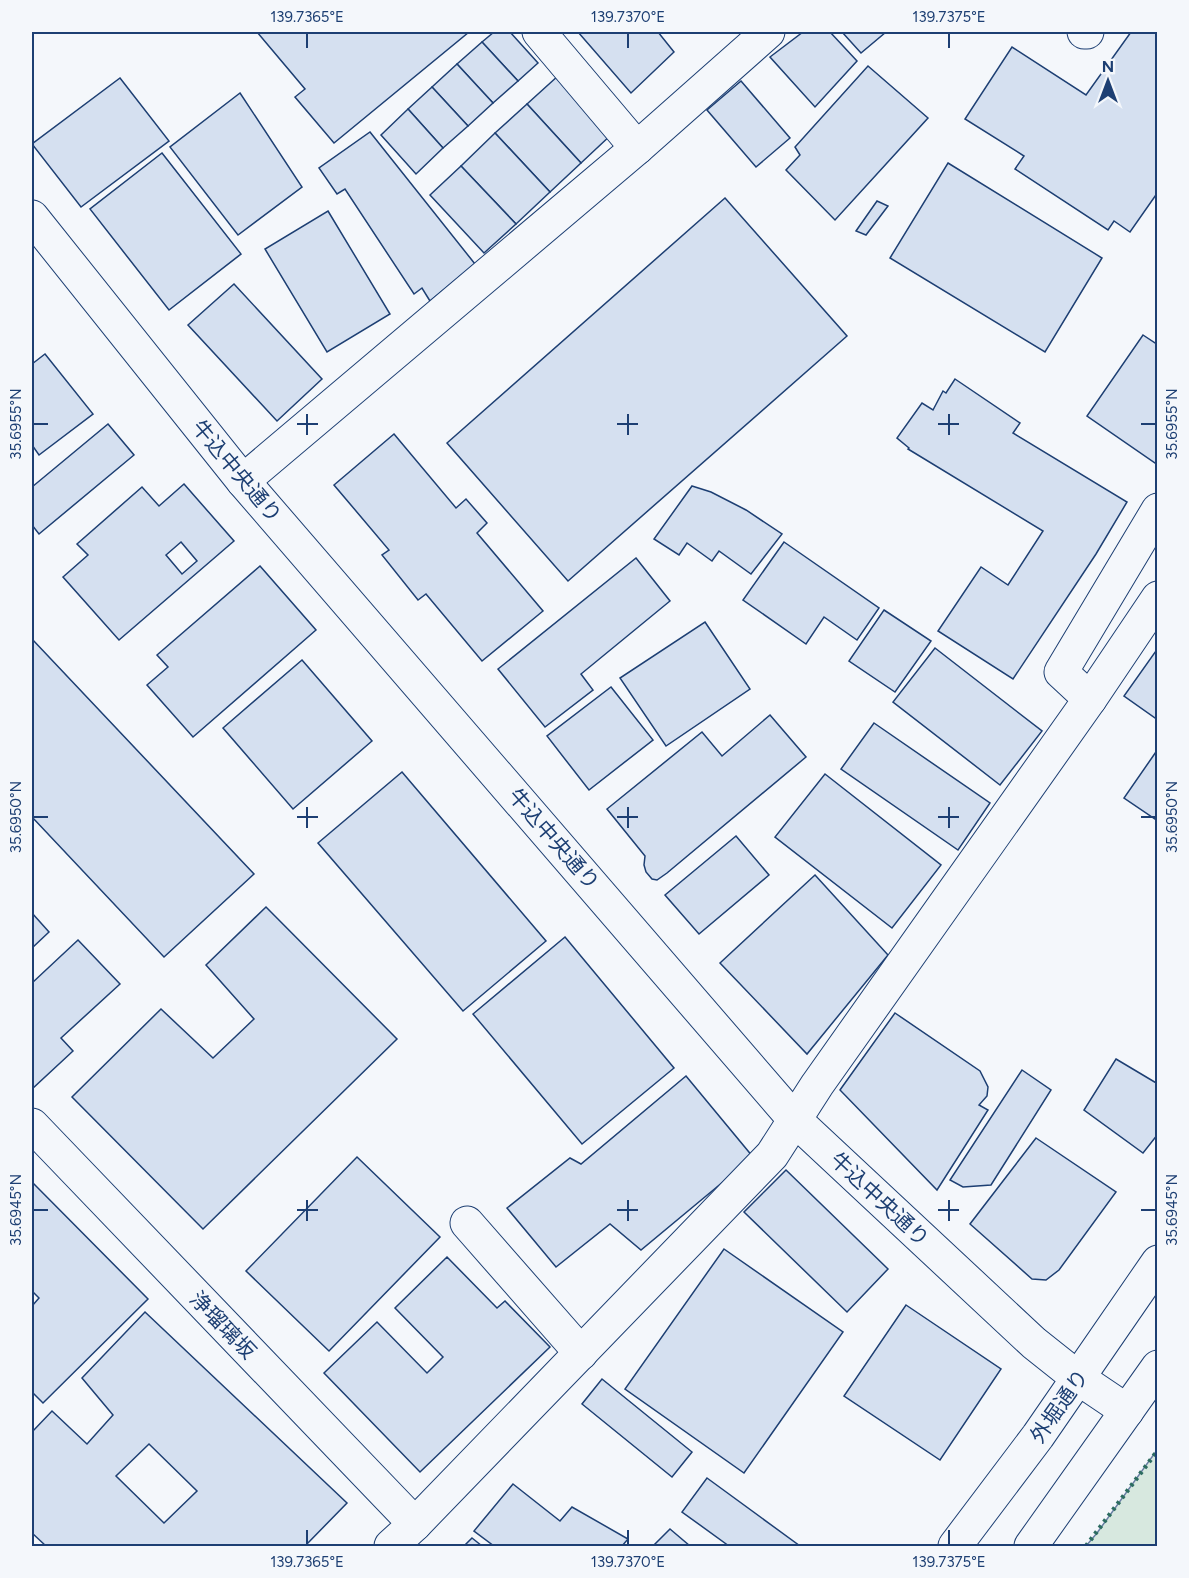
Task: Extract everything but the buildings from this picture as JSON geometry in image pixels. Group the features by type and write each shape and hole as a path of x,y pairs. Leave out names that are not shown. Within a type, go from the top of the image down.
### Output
{"street":[{"path":"539,32 637,148"},
{"path":"243,481 637,148 768,32"},
{"name":"牛込中央通り","path":"32,217 243,481 624,919 794,1119 1034,1343 1127,1411"},
{"path":"1090,699 1061,672 1158,510"},
{"path":"391,1546 415,1524 772,1155 794,1119 1090,699 1158,598"},
{"name":"浄瑠璃坂","path":"32,1125 415,1524"},
{"path":"467,1224 581,1353"},
{"name":"外堀通り","path":"955,1546 1038,1436 1158,1262"},
{"path":"1031,1546 1158,1367"}],"shaded area":[{"path":"1157,1450 1157,1546 1086,1546 1097,1533"}],"hedge":[{"path":"1086,1546 1158,1450"}]}
